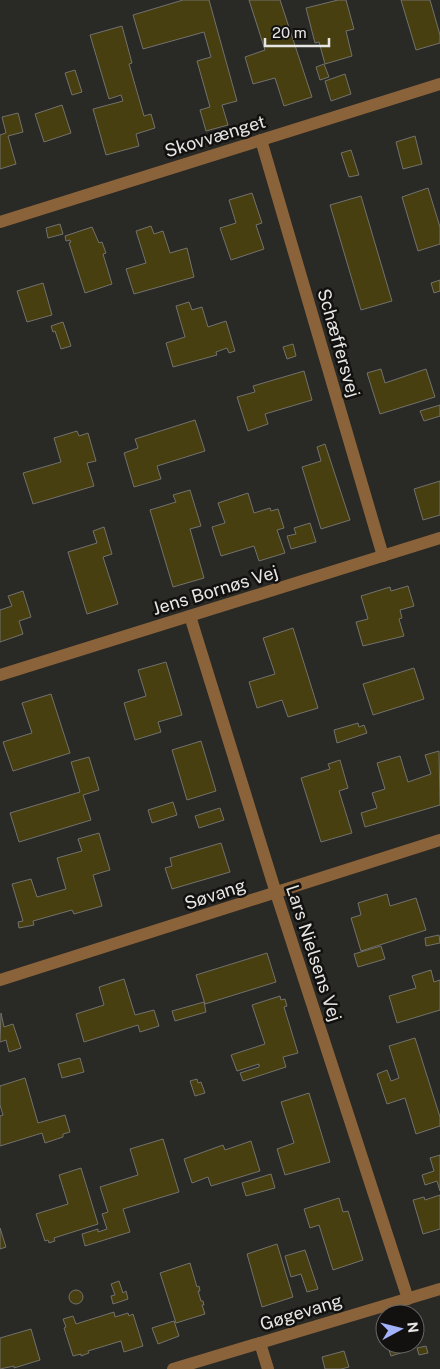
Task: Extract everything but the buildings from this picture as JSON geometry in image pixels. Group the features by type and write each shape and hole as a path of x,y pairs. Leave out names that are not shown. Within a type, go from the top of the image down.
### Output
{"street":[{"name":"Skovvænget","path":"0,222 440,84"},
{"name":"Schæffersvej","path":"261,140 383,556"},
{"name":"Jens Bornøs Vej","path":"0,675 440,538"},
{"name":"Lars Nielsens Vej","path":"190,616 276,893 408,1299"},
{"name":"Søvang","path":"0,980 440,840"},
{"name":"Gøgevang","path":"173,1369 440,1289"},
{"path":"260,1343 268,1369"}]}
